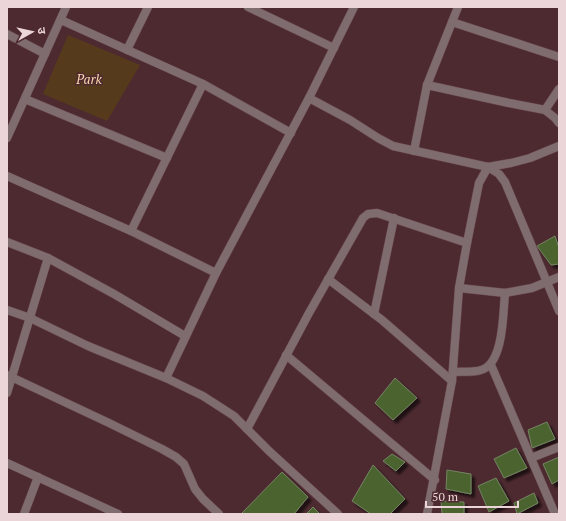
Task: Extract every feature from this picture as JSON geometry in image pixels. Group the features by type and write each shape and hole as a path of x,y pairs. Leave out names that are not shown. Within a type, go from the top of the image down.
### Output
{"street":[{"path":"7,138 66,7"},
{"path":"127,50 148,7"},
{"path":"248,7 334,48"},
{"path":"166,378 216,272 291,133 354,7"},
{"path":"414,151 427,85 458,7"},
{"path":"60,20 203,84 291,133"},
{"path":"452,22 559,57"},
{"path":"7,34 45,54"},
{"path":"131,231 203,84"},
{"path":"427,85 545,110 559,123"},
{"path":"545,110 559,89"},
{"path":"309,98 350,120 393,146 488,167 499,174 505,182 559,311"},
{"path":"25,99 167,158"},
{"path":"488,167 530,158 559,146"},
{"path":"427,514 435,480 452,381 459,288 467,242 479,183 488,167"},
{"path":"7,176 131,231 216,272"},
{"path":"247,429 286,355 363,218 368,214 377,213 467,242"},
{"path":"374,314 394,218"},
{"path":"7,242 48,258 114,294 185,336"},
{"path":"7,393 9,376 30,318 48,258"},
{"path":"459,288 505,293 526,290 559,278"},
{"path":"328,279 374,314 452,381"},
{"path":"453,372 482,370 491,365 498,349 505,293"},
{"path":"7,310 30,318 88,346 166,378 203,396 223,408 234,416 269,451 338,514"},
{"path":"286,355 435,480"},
{"path":"491,365 556,514"},
{"path":"9,376 162,448 176,457 184,464 195,488 203,499 218,514"},
{"path":"531,458 559,447"},
{"path":"7,463 118,514"},
{"path":"24,514 38,477"}],"green space":[{"name":"Park","path":"68,35 140,65 107,121 43,94"}],"building":[{"path":"555,236 559,248 559,264 551,265 537,246"},
{"path":"395,378 417,398 393,420 375,403"},
{"path":"547,422 555,439 532,448 528,430"},
{"path":"516,448 527,468 504,478 494,459"},
{"path":"392,454 405,462 396,471 383,461"},
{"path":"559,457 559,480 552,484 543,464"},
{"path":"373,465 405,499 390,514 371,514 352,501"},
{"path":"447,470 471,474 471,494 446,489"},
{"path":"282,472 308,497 294,514 243,514 242,513"},
{"path":"496,478 509,501 489,512 478,486"},
{"path":"534,493 538,503 517,514 514,503"},
{"path":"441,501 464,502 464,514 442,514"},
{"path":"313,507 320,514 306,514"}]}
